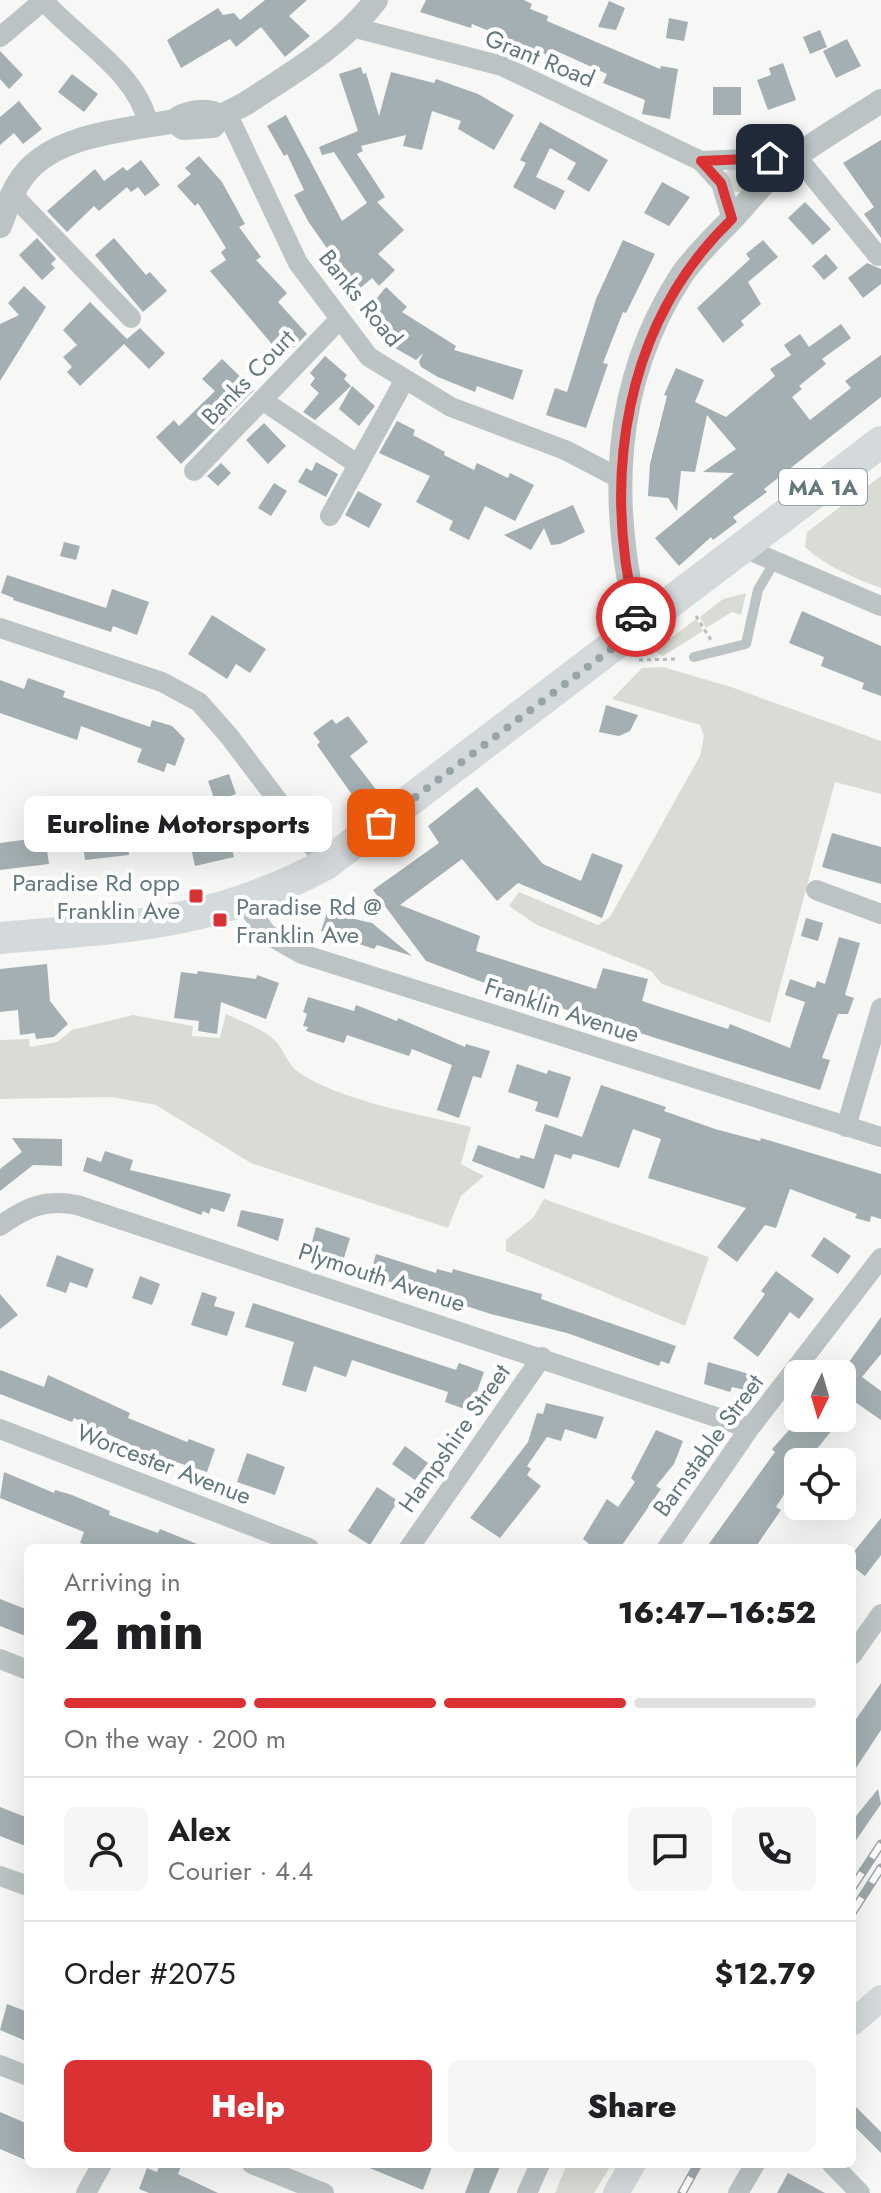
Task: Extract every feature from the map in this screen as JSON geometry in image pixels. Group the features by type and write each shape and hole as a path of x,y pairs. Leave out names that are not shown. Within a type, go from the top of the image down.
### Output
{"highway":[{"name":"MA 1A","path":"0,938 153,924 245,903 326,864 639,644 744,548 881,442"}],"main road":[{"path":"856,2020 881,1998"},
{"path":"616,2193 631,2168"}],"street":[{"path":"0,37 44,0 134,87 149,126"},
{"path":"0,226 12,194 24,175 46,155 99,137 201,113 223,115 288,76 352,27 376,0"},
{"name":"Grant Road","path":"352,27 502,66 701,161 721,183 732,219"},
{"path":"639,644 622,554 619,478 628,403 655,327 681,277 768,180 881,101"},
{"name":"Banks Road","path":"223,115 298,263 369,357 451,407 565,450 619,478"},
{"path":"797,157 878,256"},
{"name":"Grant Road","path":"701,161 797,157"},
{"path":"12,194 131,318"},
{"name":"Banks Court","path":"194,471 339,320"},
{"path":"330,516 404,381"},
{"path":"262,400 357,464"},
{"path":"744,548 881,606"},
{"path":"0,628 162,682 199,702 229,736 326,864"},
{"path":"816,890 881,914"},
{"name":"Franklin Avenue","path":"245,903 267,934 302,954 881,1137"},
{"path":"846,1127 881,1008"},
{"name":"Plymouth Avenue","path":"0,1226 31,1206 60,1202 77,1205 749,1428"},
{"name":"Barnstable Street","path":"670,1544 749,1428 881,1258"},
{"name":"Hampshire Street","path":"412,1544 542,1357"},
{"name":"Worcester Avenue","path":"0,1429 296,1544"},
{"path":"856,1649 881,1614"},
{"path":"0,1659 24,1668"},
{"path":"0,1876 24,1885"},
{"path":"0,2065 24,2074"},
{"path":"86,2193 100,2168"},
{"path":"262,2168 324,2193"},
{"path":"527,2193 538,2168"},
{"path":"738,2193 753,2168"},
{"path":"836,2168 860,2193"}],"lane":[{"path":"694,657 746,644 758,590 775,561"}],"path":[{"path":"696,616 712,643"},
{"path":"639,644 694,657"}],"shaded area":[{"path":"761,166 765,169 741,192 735,192 724,174 729,169"},
{"path":"881,476 881,588 831,566 805,547 807,532"},
{"path":"746,593 741,615 732,612 706,628 700,617 723,599"},
{"path":"696,619 703,631 663,656 654,651"},
{"path":"663,667 731,687 881,741 881,794 835,782 770,1023 662,984 651,971 537,925 509,906 519,892 598,925 610,917 700,756 704,736 700,725 612,699 642,668"},
{"path":"226,1014 268,1035 296,1070 324,1086 386,1107 471,1127 461,1164 484,1176 461,1196 448,1228 251,1163 156,1105 112,1097 0,1099 0,1040 29,1039 30,1047 57,1042 72,1030 133,1015 193,1026 192,1036 220,1038"},
{"path":"544,1199 709,1257 685,1326 506,1251 506,1240 533,1218"},
{"path":"565,2168 610,2168 594,2193 555,2193"}],"building":[{"path":"265,0 307,0 289,16 310,36 285,57 261,27 236,47 230,39 181,68 167,40 218,8 223,15 234,13 240,20"},
{"path":"426,0 524,0 532,4 530,9 548,16 547,21 660,69 661,66 678,69 670,119 642,114 645,100 603,83 607,74 552,49 549,56 472,24 471,28 420,12"},
{"path":"609,1 625,8 616,30 598,27"},
{"path":"669,18 688,22 684,41 666,38"},
{"path":"820,30 827,47 810,54 803,37"},
{"path":"847,39 861,66 836,78 823,51"},
{"path":"0,51 23,75 9,89 0,79"},
{"path":"783,63 796,100 768,110 757,80 771,75 769,68"},
{"path":"361,67 363,74 366,73 379,116 391,72 434,83 436,79 478,94 514,115 494,150 458,129 461,121 432,111 422,150 403,146 406,135 361,146 363,151 357,154 385,197 377,202 404,230 378,254 395,270 379,286 372,278 350,297 339,286 347,277 294,195 304,190 287,154 284,156 267,126 286,115 342,221 367,203 334,152 322,155 319,147 358,131 339,74"},
{"path":"72,74 98,94 84,112 58,92"},
{"path":"713,87 741,87 741,115 713,115"},
{"path":"19,101 42,129 23,144 14,133 0,145 0,117"},
{"path":"540,122 608,160 589,192 567,179 576,163 550,148 536,177 565,191 555,210 513,187 526,163 520,160"},
{"path":"881,140 881,238 864,214 874,207 843,163"},
{"path":"199,156 222,182 245,224 239,227 261,257 256,260 287,293 278,302 307,334 289,352 282,344 276,349 210,271 226,260 221,252 226,248 198,203 195,206 177,186 191,174 185,168"},
{"path":"141,160 160,185 145,196 138,187 131,192 127,187 99,211 94,206 67,232 47,211 95,169 104,181 123,167 127,171"},
{"path":"662,182 690,197 669,226 644,213"},
{"path":"805,202 831,229 813,245 788,218"},
{"path":"37,238 56,259 51,264 55,268 42,280 19,255"},
{"path":"114,238 146,275 150,272 167,291 143,312 95,255"},
{"path":"623,240 655,254 626,313 623,312 603,363 608,364 586,428 546,415 555,388 567,392 596,299"},
{"path":"763,240 778,257 748,282 761,304 741,321 744,325 723,343 697,308 750,259 746,254"},
{"path":"826,254 838,268 824,280 812,266"},
{"path":"867,263 881,269 881,284 863,298 848,278"},
{"path":"24,286 46,307 0,381 0,324 19,315 8,303"},
{"path":"386,287 407,307 402,312 456,346 454,350 523,370 513,400 477,386 475,392 438,377 421,367 419,362 423,353 416,360 395,348 362,316"},
{"path":"90,302 127,339 140,328 165,353 149,369 124,344 80,386 67,372 72,367 63,357 77,345 63,330"},
{"path":"841,324 851,338 822,359 826,364 799,386 802,389 792,397 810,420 851,388 845,381 881,355 881,397 764,489 767,492 733,517 737,522 713,540 711,537 679,566 655,538 734,473 703,472 736,449 707,415 695,472 681,471 677,511 668,498 648,496 650,464 667,396 664,395 676,368 704,380 695,402 726,417 775,376 770,369 791,355 784,345 800,334 809,347"},
{"path":"325,356 347,375 344,379 351,386 315,420 303,412 319,393 310,385 315,378 310,373"},
{"path":"222,359 254,390 181,464 156,437 174,420 179,426 215,391 202,379"},
{"path":"352,386 375,406 359,426 339,409"},
{"path":"397,421 415,430 413,435 445,452 444,455 474,470 477,463 508,478 510,473 534,485 515,521 485,506 469,540 449,530 453,521 416,502 430,476 379,453"},
{"path":"264,423 286,446 268,464 246,440"},
{"path":"316,462 338,474 326,497 298,482 306,468 312,471"},
{"path":"221,463 231,473 218,486 207,476"},
{"path":"274,483 287,491 271,516 258,508"},
{"path":"358,491 382,504 369,528 345,515"},
{"path":"573,505 585,532 560,544 551,545 544,528 531,550 504,535"},
{"path":"64,542 80,546 76,560 60,556"},
{"path":"7,575 106,608 112,589 149,602 137,635 113,626 111,632 13,600 1,593"},
{"path":"802,611 881,646 881,696 862,689 864,683 821,666 824,657 789,643"},
{"path":"212,615 266,649 250,673 236,664 227,679 188,654"},
{"path":"28,678 65,691 63,697 150,727 152,720 172,726 185,739 175,766 167,763 164,772 137,762 142,749 81,726 77,740 0,713 0,680 24,689"},
{"path":"606,705 638,715 630,731 619,736 599,732"},
{"path":"348,716 368,742 350,756 378,792 360,806 317,745 320,742 313,733 332,719 336,724"},
{"path":"229,774 236,794 215,801 208,781"},
{"path":"477,787 543,864 581,881 592,853 623,865 602,918 518,883 497,901 462,859 400,905 480,936 476,951 596,989 603,968 648,979 642,1001 728,1029 730,1024 790,1048 805,1002 785,995 790,979 815,988 817,981 825,984 839,937 860,943 845,995 854,998 848,1014 838,1014 822,1058 830,1060 820,1090 501,989 426,961 373,890 439,843 428,826"},
{"path":"125,827 129,855 85,860 81,833"},
{"path":"227,829 234,857 195,866 190,843"},
{"path":"832,833 881,847 881,884 822,867"},
{"path":"45,837 49,864 0,870 0,843"},
{"path":"355,900 350,918 372,923 412,956 377,945 374,949 321,931 328,910"},
{"path":"806,918 823,923 818,941 801,936"},
{"path":"47,964 50,1001 68,1024 54,1037 36,1039 35,1033 20,1035 18,1010 0,1012 0,969"},
{"path":"198,971 256,979 257,975 279,983 266,1019 221,1002 217,1034 198,1031 199,1021 174,1018 181,972 197,974"},
{"path":"308,997 354,1011 356,1005 397,1021 398,1018 465,1047 466,1044 490,1051 481,1078 473,1076 459,1118 437,1110 452,1065 412,1049 409,1056 347,1035 344,1043 306,1031 308,1027 303,1026 307,1014 303,1012"},
{"path":"517,1064 547,1074 548,1070 571,1077 558,1118 535,1111 538,1102 508,1092"},
{"path":"601,1085 666,1107 664,1111 715,1129 760,1141 761,1138 881,1174 881,1219 871,1216 870,1222 855,1218 857,1214 790,1189 776,1228 765,1225 737,1262 717,1247 746,1208 648,1178 661,1139 633,1129 619,1168 573,1154 571,1159 555,1154 544,1189 472,1161 478,1145 519,1159 521,1155 534,1159 545,1124 582,1137"},
{"path":"12,1138 62,1139 62,1166 33,1165 0,1191 0,1169 22,1152"},
{"path":"105,1151 133,1160 130,1170 231,1194 224,1212 211,1208 209,1214 203,1211 201,1215 83,1171 87,1157 101,1162"},
{"path":"241,1210 284,1219 278,1241 237,1226"},
{"path":"316,1227 350,1238 343,1261 318,1253 320,1245 312,1242"},
{"path":"824,1237 851,1256 838,1274 811,1256"},
{"path":"376,1254 436,1273 437,1269 452,1273 453,1269 542,1294 541,1299 676,1346 669,1364 661,1361 659,1366 567,1333 491,1314 384,1280 385,1275 371,1271"},
{"path":"57,1255 94,1269 87,1288 70,1282 66,1293 46,1286"},
{"path":"776,1271 814,1299 799,1319 790,1312 758,1357 733,1338 765,1294 761,1291"},
{"path":"140,1276 160,1284 152,1305 132,1298"},
{"path":"202,1292 217,1297 214,1306 235,1312 227,1336 191,1325"},
{"path":"0,1294 18,1315 0,1329"},
{"path":"253,1303 456,1370 459,1363 484,1372 470,1411 445,1402 448,1392 352,1360 346,1377 314,1366 306,1392 282,1385 294,1342 245,1327"},
{"path":"881,1317 881,1354 862,1377 881,1391 881,1420 856,1403 856,1360 851,1360"},
{"path":"708,1362 749,1374 745,1390 732,1387 730,1392 704,1384"},
{"path":"0,1370 44,1387 48,1375 130,1413 128,1418 187,1442 189,1439 215,1449 207,1472 148,1453 74,1418 72,1422 0,1394"},
{"path":"546,1403 604,1417 596,1439 565,1429 561,1441 547,1437 527,1466 531,1469 527,1475 541,1486 500,1538 470,1518 528,1442 537,1413 543,1414"},
{"path":"656,1430 683,1441 674,1464 656,1486 661,1489 623,1544 589,1544 583,1539 607,1499 618,1507 635,1482 631,1478"},
{"path":"787,1432 831,1432 817,1448 784,1448 784,1495 776,1507 781,1510 758,1544 709,1544 775,1452 772,1449"},
{"path":"405,1446 428,1463 415,1480 392,1464"},
{"path":"247,1453 285,1467 275,1495 237,1482"},
{"path":"4,1472 54,1493 55,1490 72,1495 110,1511 109,1515 158,1533 160,1529 197,1544 83,1544 80,1543 84,1532 0,1498"},
{"path":"377,1487 398,1501 371,1544 348,1531"},
{"path":"881,1518 881,1555 865,1576 856,1569 856,1549"},
{"path":"0,1599 24,1608 24,1635 0,1626"},
{"path":"881,1683 881,1730 856,1768 856,1719"},
{"path":"878,1789 881,1804 856,1840 856,1816"},
{"path":"0,1807 24,1816 24,1845 0,1836"},
{"path":"7,2004 24,2010 24,2040 0,2030"},
{"path":"856,2107 881,2132 881,2153 856,2128"},
{"path":"0,2112 24,2122 24,2159 0,2149"},
{"path":"147,2168 157,2172 158,2168 180,2168 178,2174 218,2193 149,2193 139,2189"},
{"path":"370,2168 431,2168 423,2190"},
{"path":"474,2168 499,2168 489,2193 465,2193"},
{"path":"788,2173 825,2193 777,2193"}],"railway":[{"path":"856,1882 881,1844"},
{"path":"856,1907 881,1868"},
{"path":"682,2193 696,2168"}],"way so far":[{"path":"381,823 639,628 636,617"}],"place":[{"name":"Euroline Motorsports","path":"381,823"},
{"name":"Paradise Rd opp Franklin Ave","path":"196,896"},
{"name":"Paradise Rd @ Franklin Ave","path":"220,920"}],"route":[{"path":"636,617 622,554 620,529 619,478 628,403 655,327 681,277 732,219 721,183 714,171 701,161 770,158"}]}
